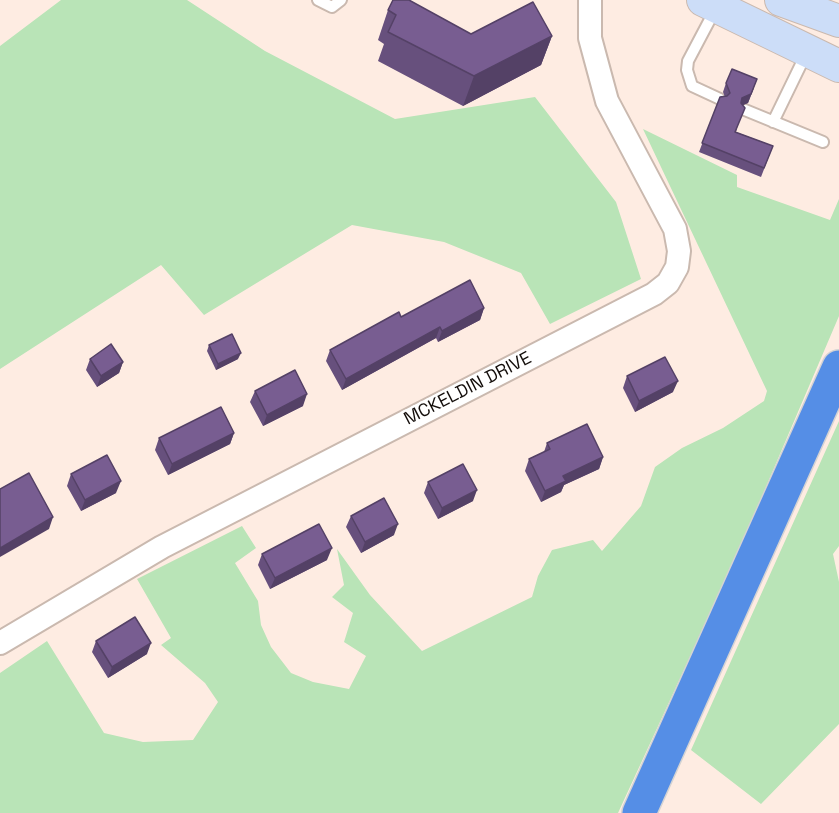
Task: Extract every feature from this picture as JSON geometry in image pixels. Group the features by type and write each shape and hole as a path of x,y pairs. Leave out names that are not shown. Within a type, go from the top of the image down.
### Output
{"highway":[{"path":"639,813 839,367"}],"main road":[{"path":"781,0 839,21"},
{"path":"710,4 839,66"}],"street":[{"name":"MCKELDIN DRIVE","path":"0,643 162,547 654,294 668,283 677,267 679,251 675,229 607,101 590,38 590,0"}],"lane":[{"path":"318,0 332,7 341,0"},
{"path":"710,4 688,61 687,70 692,86 720,99"},
{"path":"773,122 807,51"},
{"path":"745,110 823,142"}],"green space":[{"path":"61,0 187,0 265,51 395,119 535,97 616,202 641,279 550,324 521,273 444,242 352,225 204,315 161,265 0,369 0,46"},
{"path":"643,129 737,175 737,187 830,220 839,199 839,316 736,557 618,813 0,813 0,673 47,641 104,733 143,742 193,740 218,702 205,683 161,645 171,638 137,579 242,526 256,548 235,563 258,601 261,625 271,647 291,673 313,682 349,689 366,656 344,642 353,613 332,597 344,585 337,549 370,595 422,651 532,597 538,576 552,550 593,540 602,551 641,506 655,467 682,448 723,428 764,401 767,391"},
{"path":"839,421 839,546 833,554 839,582 839,724 761,804 691,750"}],"building":[{"path":"393,0 409,0 471,34 533,2 552,36 474,76 388,32 396,15 388,10"},
{"path":"732,69 757,79 751,94 742,98 741,103 745,108 735,132 773,146 764,168 702,143 720,97 730,93 726,83"},
{"path":"470,280 484,308 442,331 440,327 346,379 330,350 399,312 401,317"},
{"path":"232,334 241,353 218,364 209,345"},
{"path":"111,344 123,362 101,376 90,359"},
{"path":"665,357 678,381 639,401 627,376"},
{"path":"295,370 307,394 267,415 255,391"},
{"path":"221,407 234,433 172,464 159,438"},
{"path":"587,424 603,457 563,476 566,481 545,491 529,459 550,449 547,443"},
{"path":"107,455 121,481 85,500 71,474"},
{"path":"463,464 477,490 442,508 428,482"},
{"path":"29,473 53,517 0,548 0,489"},
{"path":"384,498 398,524 365,542 351,516"},
{"path":"319,524 332,548 275,578 262,554"},
{"path":"135,617 151,643 112,667 96,641"}]}
